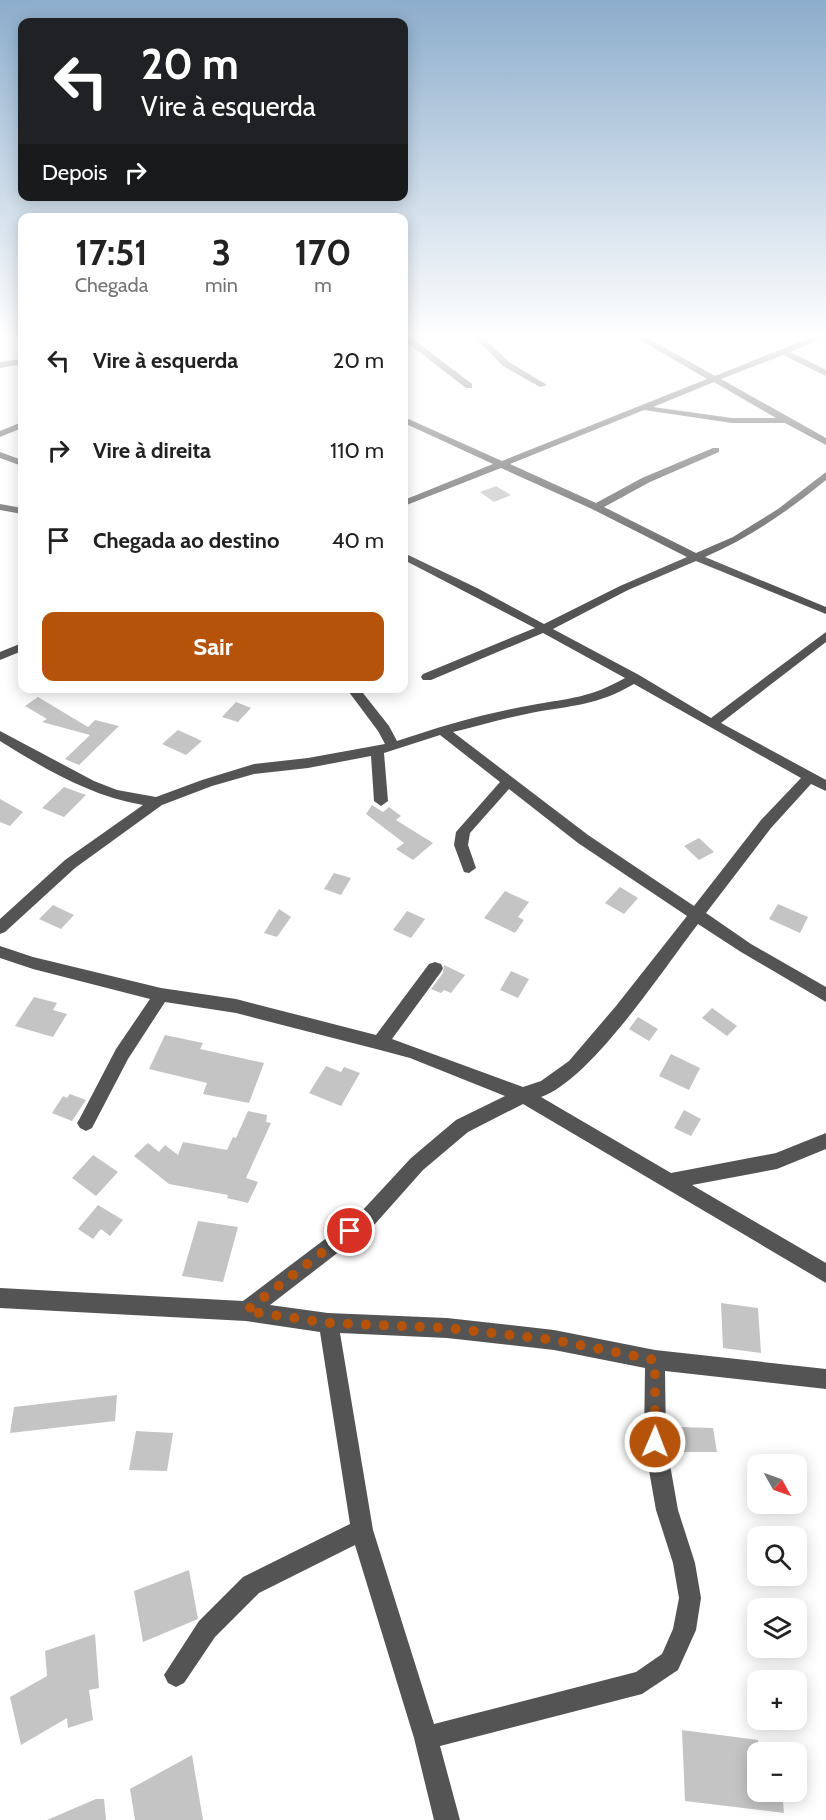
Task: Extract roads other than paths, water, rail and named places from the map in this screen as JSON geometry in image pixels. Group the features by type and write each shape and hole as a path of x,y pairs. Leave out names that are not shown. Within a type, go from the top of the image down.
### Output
{"street":[{"path":"408,501 615,420"},
{"path":"716,420 757,423 785,420 826,442"},
{"path":"408,422 596,507 696,557 826,611"},
{"path":"0,434 18,427"},
{"path":"596,507 646,480 716,450"},
{"path":"0,455 18,462"},
{"path":"427,677 543,628 760,526 826,475"},
{"path":"0,516 5,508"},
{"path":"408,558 635,678 712,724 826,786"},
{"path":"712,724 826,636"},
{"path":"0,656 18,649"},
{"path":"0,928 70,864 157,802 254,769 308,763 393,747 442,730 531,709 585,701 612,691 635,678"},
{"path":"356,693 384,729 393,747"},
{"path":"442,730 583,838 746,948 826,995"},
{"path":"0,735 30,754 101,790 157,802"},
{"path":"376,750 381,801"},
{"path":"246,1311 368,1218 417,1164 462,1126 523,1095 548,1088 575,1066 622,1011 766,824 810,777"},
{"path":"469,868 460,845 463,832 508,781"},
{"path":"0,952 33,963 162,995 236,1006 380,1043 411,1052 523,1095 826,1274"},
{"path":"380,1043 435,968"},
{"path":"86,1123 122,1054 162,995"},
{"path":"670,1181 777,1161 826,1141"},
{"path":"0,1298 246,1311 328,1323 447,1328 554,1340 655,1360 826,1379"},
{"path":"328,1323 362,1530 426,1738 447,1820"},
{"path":"426,1738 642,1682 670,1662 684,1630 690,1598 684,1563 667,1510 655,1442 655,1360"},
{"path":"176,1675 207,1629 251,1585 362,1530"}]}
